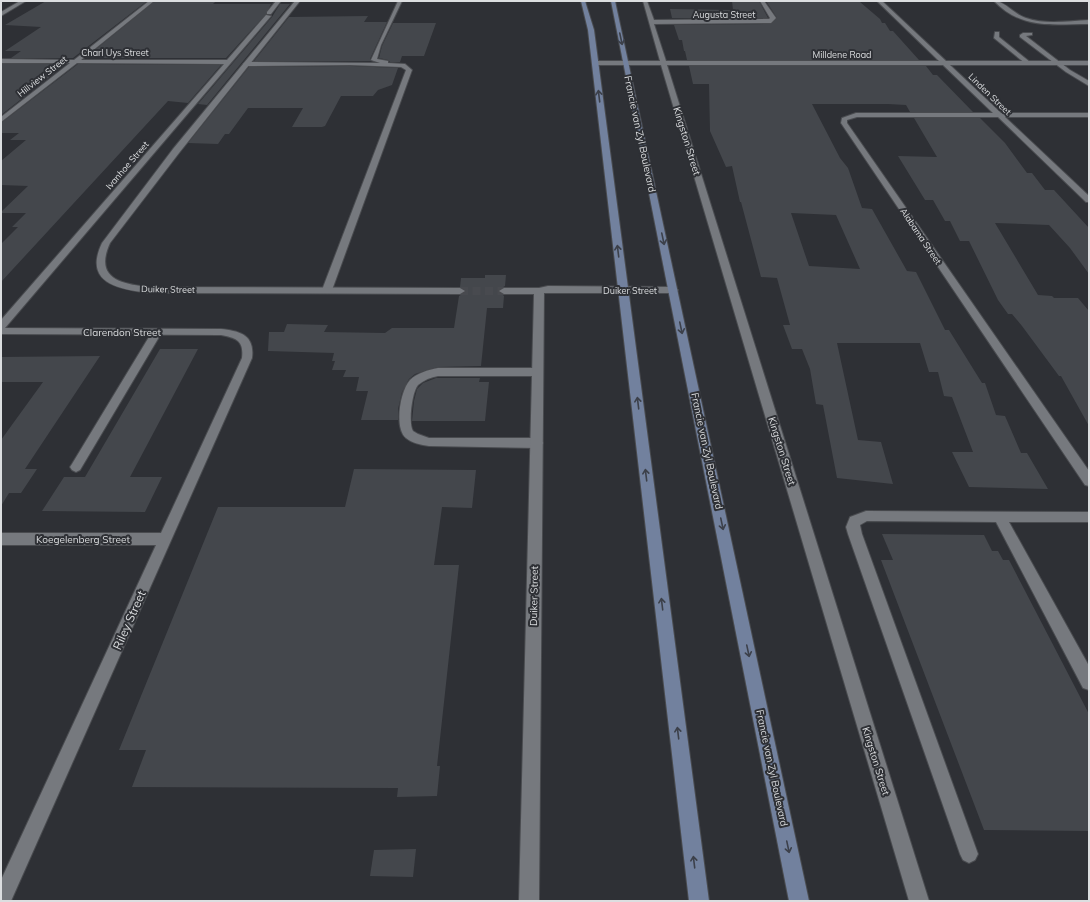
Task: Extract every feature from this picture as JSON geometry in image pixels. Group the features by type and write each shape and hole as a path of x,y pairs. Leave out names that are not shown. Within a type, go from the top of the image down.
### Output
{"main road":[{"path":"583,1 590,24 595,62 699,901"},
{"name":"Francie van Zyl Boulevard","path":"613,1 799,901"},
{"path":"590,24 592,9"}],"street":[{"path":"1,14 24,1"},
{"name":"Hillview Street","path":"1,120 152,1"},
{"name":"Ivanhoe Street","path":"1,326 229,62 279,1"},
{"name":"Duiker Street","path":"298,1 176,151 106,244 101,251 99,258 101,270 110,280 137,289 460,291"},
{"path":"327,290 408,72 408,69 403,65 374,60 400,1"},
{"name":"Kingston Street","path":"645,1 919,901"},
{"name":"Augusta Street","path":"651,22 771,21 773,18 762,1"},
{"name":"Linden Street","path":"879,1 1089,200"},
{"path":"996,1 1017,16 1029,21 1089,22"},
{"path":"997,33 996,37 1000,41 1028,63"},
{"path":"1030,34 1022,36 1068,71 1089,84"},
{"name":"Charl Uys Street","path":"1,61 229,62"},
{"name":"Milldene Road","path":"595,62 1089,63"},
{"path":"246,64 403,65"},
{"name":"Alabama Street","path":"999,115 856,115 844,119 844,123 1089,481"},
{"path":"999,115 1089,115"},
{"name":"Duiker Street","path":"504,291 539,292 548,289 673,290"},
{"name":"Duiker Street","path":"529,901 539,292"},
{"name":"Clarendon Street","path":"1,331 221,332 243,338"},
{"path":"76,467 157,332"},
{"name":"Riley Street","path":"2,901 247,358 247,344 243,338"},
{"path":"536,443 421,441 408,433 403,423 410,388 414,383 428,374 438,372 538,372"},
{"path":"969,854 853,527 855,521 866,516 1089,517"},
{"path":"999,516 1089,682"},
{"name":"Koegelenberg Street","path":"1,539 165,539"}],"building":[{"path":"46,1 147,1 73,58 11,58 21,51 5,51 41,27 5,25"},
{"path":"155,1 216,1 213,4 271,4 266,14 226,58 85,58"},
{"path":"732,1 759,1 768,18 672,18 670,9 733,10"},
{"path":"766,1 860,2 880,19 882,23 885,23 890,31 893,31 919,60 687,60 682,40 679,40 674,25 771,24 777,18"},
{"path":"280,4 290,4 207,105 198,104 272,17"},
{"path":"368,16 364,22 387,22 370,59 371,61 254,61 289,17"},
{"path":"393,23 436,23 424,56 402,56 400,62 390,62 379,58 382,46"},
{"path":"1,64 66,64 1,115"},
{"path":"78,64 221,65 188,103 168,101 1,282 1,244 18,227 12,227 26,213 1,212 28,186 1,185 1,161 26,140 10,140 19,133 1,133 1,123"},
{"path":"350,66 398,68 392,85 378,90 373,96 341,96 325,126 292,127 303,108 248,108 229,134 225,134 218,144 188,143 249,67"},
{"path":"689,66 926,66 933,75 937,75 973,112 910,112 906,105 888,104 812,104 840,158 848,168 862,208 872,209 907,271 916,272 945,330 949,330 982,383 985,383 996,415 1005,416 1021,453 1027,453 1048,489 969,487 952,452 973,452 952,397 944,396 938,372 929,372 920,343 837,343 858,440 881,442 893,484 837,478 823,405 816,404 810,369 802,349 792,349 783,325 790,325 777,278 761,277 740,202 732,166 726,167 710,131 709,84 693,84","holes":["791,213 836,215 860,269 809,266"]},
{"path":"914,118 980,118 1005,143 1027,173 1032,173 1045,190 1054,190 1089,228 1089,274 1070,248 1049,225 995,223 1038,295 1052,296 1054,298 1078,298 1089,311 1089,426 1061,376 1059,376 1022,326 1012,314 1008,314 998,300 969,241 960,241 950,221 945,221 933,200 925,200 898,156 937,157"},
{"path":"485,275 506,275 505,286 498,290 504,296 503,308 487,308 481,366 438,367 415,374 409,379 402,392 398,409 398,420 361,420 368,391 356,391 359,377 343,377 346,370 332,370 335,361 332,361 334,353 268,351 269,332 284,332 287,324 328,325 324,332 385,333 392,328 454,328 459,296 466,292 460,287 461,278 485,278"},
{"path":"160,349 198,349 130,477 162,477 145,512 42,511 64,477 85,477"},
{"path":"100,356 25,469 37,469 21,493 9,493 1,506 1,440 43,382 1,382 1,357"},
{"path":"436,378 480,378 479,382 489,382 485,421 412,421 417,389 423,383"},
{"path":"354,469 476,470 472,508 442,507 434,565 459,565 437,766 440,766 437,796 397,797 398,788 132,787 146,750 119,750 218,507 345,507"},
{"path":"882,534 984,535 992,551 998,551 1003,560 1009,560 1089,714 1089,831 984,830 881,560 893,560"},
{"path":"416,849 413,877 370,876 374,850"}],"tunnel":[{"path":"460,291 504,291"}]}
